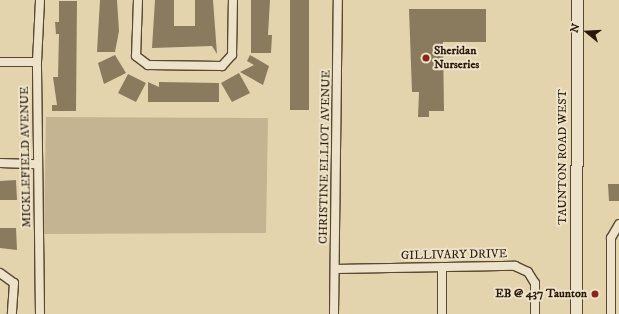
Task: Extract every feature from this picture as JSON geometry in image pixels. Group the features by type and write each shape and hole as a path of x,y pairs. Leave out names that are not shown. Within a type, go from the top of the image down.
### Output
{"main road":[{"name":"TAUNTON ROAD WEST","path":"576,314 577,0"}],"street":[{"name":"MICKLEFIELD AVENUE","path":"40,0 37,62 40,314"},
{"path":"138,0 136,56 148,65 222,66 232,55 233,0"},
{"name":"CHRISTINE ELLIOT AVENUE","path":"334,314 338,0"},
{"path":"0,62 37,62"},
{"path":"0,163 38,164"},
{"path":"611,314 611,238 619,224"},
{"name":"GILLIVARY DRIVE","path":"335,269 515,266 522,269 535,282 536,314"},
{"path":"442,267 442,314"},
{"path":"0,273 14,283 12,314"}],"shaded area":[{"path":"46,117 268,118 266,233 44,234"}],"building":[{"path":"100,0 117,0 119,31 115,52 97,52"},
{"path":"155,0 174,0 174,26 195,26 195,0 213,0 217,54 212,46 152,48"},
{"path":"251,0 270,0 268,35 272,35 271,53 251,53"},
{"path":"290,0 309,0 309,110 290,110"},
{"path":"59,1 77,1 76,111 52,111 52,105 57,105 53,77 58,77 59,34 56,34 55,22 59,22"},
{"name":"Sheridan Nurseries","path":"409,9 486,9 486,42 443,42 444,111 429,111 429,117 418,117 419,92 412,92"},
{"path":"115,55 126,73 104,84 98,63"},
{"path":"250,55 269,66 263,85 240,72 254,65 247,61"},
{"path":"239,73 250,93 232,102 221,83"},
{"path":"128,74 146,83 136,102 118,93"},
{"path":"148,82 159,87 159,82 219,83 219,102 148,102"},
{"path":"16,180 17,200 0,200 0,181"},
{"path":"608,184 619,184 619,201 609,201"},
{"path":"0,228 16,228 17,250 0,248"}],"place":[{"name":"Sheridan Nurseries","path":"426,58"},
{"name":"EB @ 437 Taunton","path":"595,294"}]}
